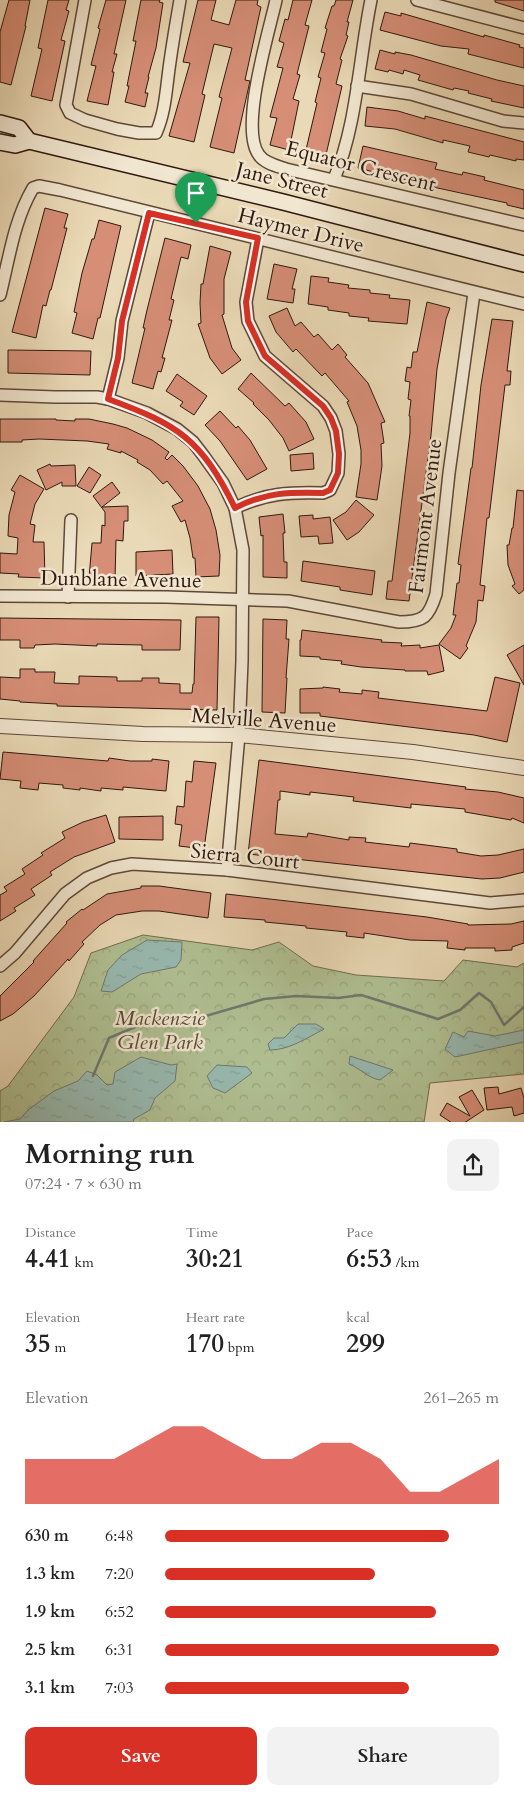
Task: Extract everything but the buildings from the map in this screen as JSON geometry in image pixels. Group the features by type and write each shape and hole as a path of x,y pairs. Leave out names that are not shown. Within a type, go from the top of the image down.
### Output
{"main road":[{"name":"Jane Street","path":"0,123 19,128 29,141"},
{"name":"Jane Street","path":"0,142 15,146 29,141 283,202 524,264"}],"street":[{"path":"85,0 66,105 70,113 86,120 117,130 140,133 156,133 160,123 166,102 173,39 180,0"},
{"name":"Equator Crescent","path":"276,0 261,63 252,128 254,147 260,157 275,166 524,225"},
{"path":"334,179 340,166 347,139 371,0"},
{"path":"418,0 524,28"},
{"path":"357,86 411,94 504,121 524,123"},
{"name":"Haymer Drive","path":"0,295 16,228 25,201 33,188 39,186 524,304"},
{"path":"108,399 118,358 122,321 149,213"},
{"path":"235,508 254,498 275,494 323,493 330,490 338,473 339,464 339,444 336,431 327,412 297,382 265,356 248,321 246,302 258,238"},
{"name":"Fairmont Avenue","path":"242,600 288,601 399,622 414,622 423,618 430,611 436,594 449,472 474,293"},
{"path":"0,395 97,397 147,413 177,430 192,442 204,455 235,508 243,550 242,600 239,735 227,870"},
{"path":"68,597 71,520"},
{"name":"Dunblane Avenue","path":"0,596 166,597 242,600"},
{"name":"Melville Avenue","path":"0,726 144,734 239,735 413,752 524,768"},
{"name":"Sierra Court","path":"0,966 14,953 65,894 87,878 111,868 132,864 227,870 490,904 524,900"}],"green space":[{"name":"Mackenzie Glen Park","path":"143,935 252,950 279,942 313,966 356,975 444,981 463,960 517,967 524,963 524,1074 430,1083 424,1122 0,1122 0,1091 8,1086 74,997 91,953"}],"water":[{"path":"147,940 182,942 181,960 176,967 141,974 112,992 101,991 108,970 122,955"},
{"path":"298,1024 316,1024 324,1029 291,1046 270,1050 268,1044 274,1038 284,1038"},
{"path":"524,1030 524,1042 455,1057 445,1049 453,1032 464,1037 468,1031 495,1036"},
{"path":"350,1056 393,1070 380,1080 376,1079 349,1064"},
{"path":"141,1057 171,1065 177,1064 175,1081 155,1098 150,1110 134,1119 133,1122 4,1122 20,1119 28,1110 54,1091 78,1081 87,1071 97,1075 107,1085 113,1084 115,1072"},
{"path":"217,1065 247,1067 252,1073 225,1093 213,1088 207,1076"}],"waterway":[{"path":"93,1076 109,1038 140,1025 185,1022 264,999 296,996 338,998 361,995 438,1019 460,1010 479,993 491,1002 504,1025 524,1007"}],"route":[{"path":"149,213 196,223 258,238 246,302 248,321 265,356 323,406 331,418 339,444 339,464 338,473 330,490 323,493 292,492 275,494 254,498 235,508 204,455 192,442 177,430 147,413 108,399 118,358 122,321 149,213"}]}
